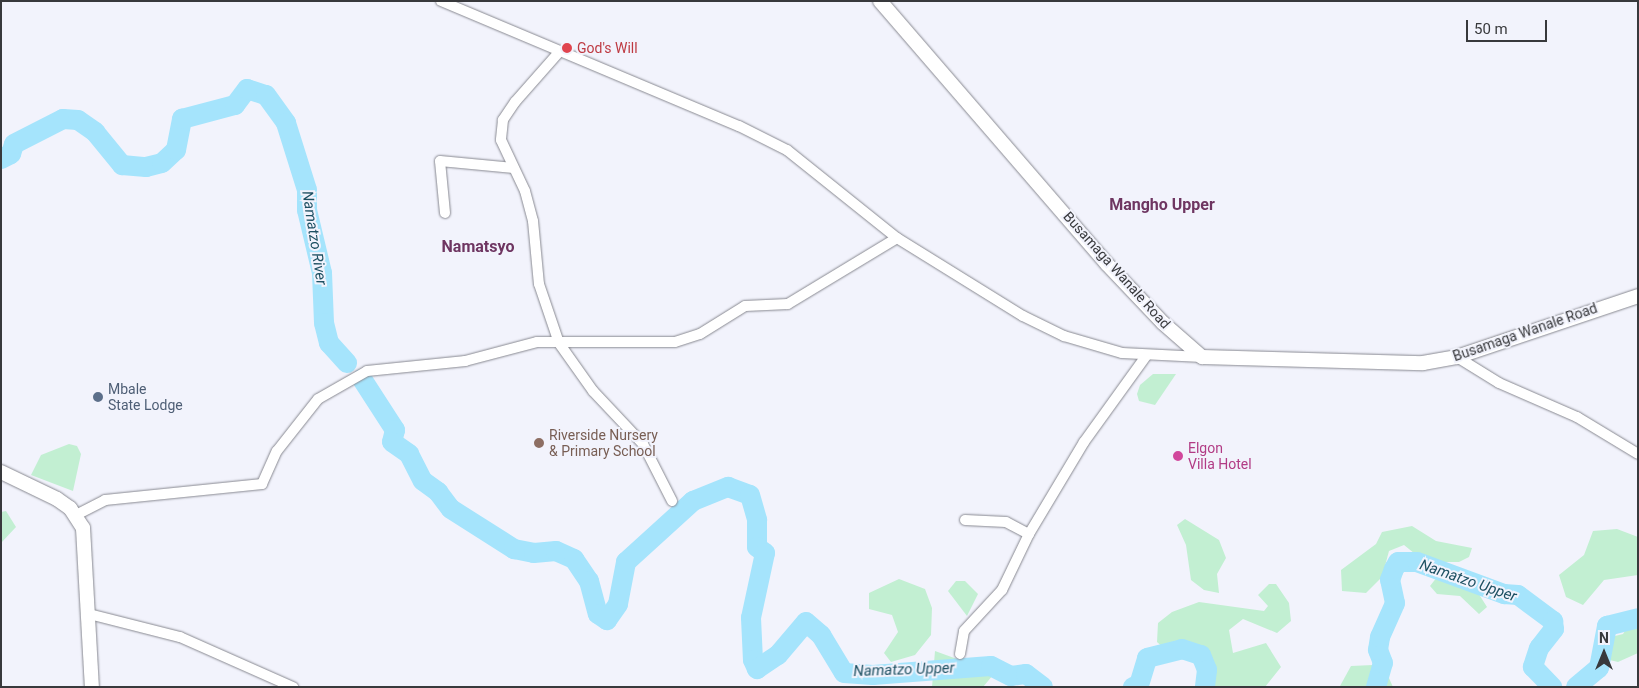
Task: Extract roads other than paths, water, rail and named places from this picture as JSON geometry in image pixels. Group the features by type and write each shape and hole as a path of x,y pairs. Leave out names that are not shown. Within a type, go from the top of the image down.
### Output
{"street":[{"path":"441,1 739,126 787,150 897,238 1023,316 1064,336 1105,350 1146,356 1202,357"},
{"name":"Busamaga Wanale Road","path":"880,1 1107,264 1163,324 1202,357 1379,364 1458,357 1638,296"},
{"path":"560,51 503,120 501,140 514,168 531,214 539,284 559,343 593,391 643,444 672,501"},
{"path":"445,213 440,161 514,168"},
{"path":"76,515 105,500 262,484 277,451 323,393 350,377 367,370 445,364 518,345 645,343 688,338 744,306 788,304 897,238"},
{"path":"960,654 964,631 1002,590 1054,488 1146,356"},
{"path":"1458,357 1498,383 1577,417 1638,454"},
{"path":"1,472 57,499 76,515 83,528 92,687"},
{"path":"965,520 1006,522 1030,534"},
{"path":"89,614 180,638 293,687"}],"waterway":[{"name":"Namatzo River","path":"1,159 11,154 14,144 63,119 78,120 95,132 122,165 146,167 162,163 176,150 182,119 235,105 247,89 266,95 286,123 307,190 307,210 322,273 324,323 329,343 347,363"},
{"name":"Namatzo Upper","path":"362,379 395,430 392,442 409,454 423,481 438,492 451,509 514,549 534,553 556,551 574,559 589,581 598,614 607,620 618,604 626,562 693,501 728,487 750,495 757,520 757,547 765,553 751,618 753,660 757,669 778,655 806,622 821,635 844,673 873,675 991,666 1011,676 1026,674 1043,687"},
{"name":"Namatzo Upper","path":"1376,687 1383,663 1378,650 1380,637 1395,603 1390,580 1398,562 1417,562 1504,594 1518,595 1553,621 1554,629 1539,648 1533,667 1552,687"},
{"name":"Namatzo Upper","path":"1576,687 1599,668 1607,626 1638,618"},
{"name":"Namatzo Upper","path":"1133,687 1139,685 1147,658 1182,649 1201,655 1207,670 1205,687"}],"place":[{"name":"God's Will","path":"567,48"},
{"name":"Mbale State Lodge","path":"98,397"},
{"name":"Riverside Nursery & Primary School","path":"539,443"},
{"name":"Elgon Villa Hotel","path":"1178,456"}],"district":[{"name":"Mangho Upper","path":"1162,205"},
{"name":"Namatsyo","path":"478,247"}]}
